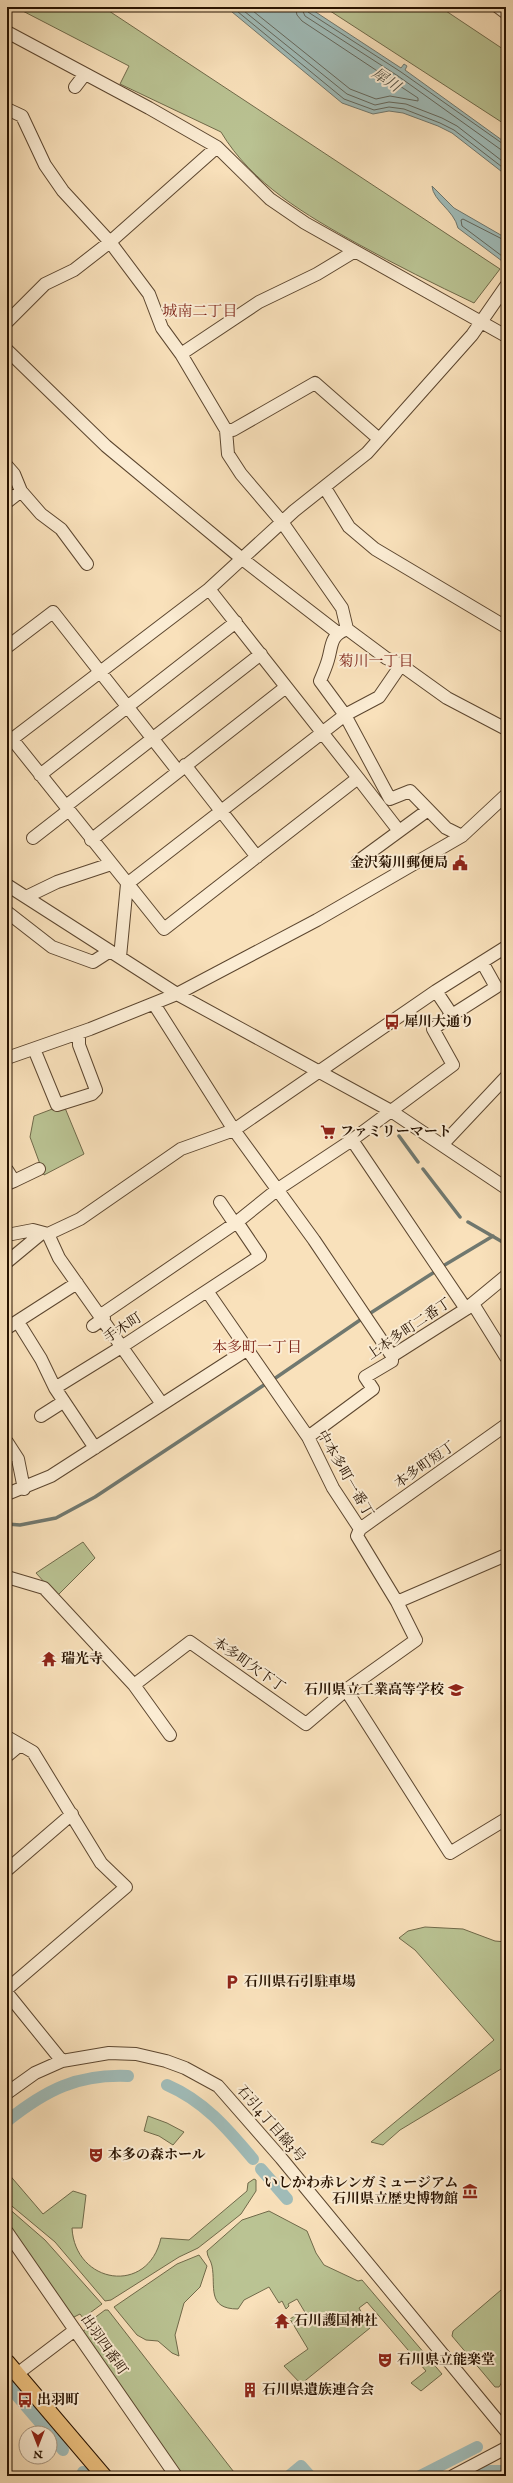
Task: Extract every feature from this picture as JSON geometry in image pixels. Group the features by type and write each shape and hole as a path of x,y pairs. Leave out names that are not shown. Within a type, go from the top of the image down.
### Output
{"main road":[{"path":"7,2362 104,2476"}],"street":[{"path":"498,7 506,13"},
{"path":"7,32 217,147 270,199 305,223 482,321 506,336"},
{"path":"75,87 85,74"},
{"path":"7,109 22,116 45,165 63,191 110,242 148,294 162,328 181,354 226,430 228,454 241,474 282,522 342,608 343,631 331,643 328,660 320,681 345,715 390,799 410,791 446,828 462,836"},
{"path":"7,322 45,284 74,270 110,242 217,147"},
{"path":"181,354 259,302 317,274 355,251"},
{"path":"358,778 164,929 91,840 68,808 8,741 209,589 241,558 282,522 367,453 482,321 506,286"},
{"path":"7,350 106,446 241,558 343,631 386,658 402,665 447,698 506,728"},
{"path":"226,430 233,430 315,382 379,439"},
{"path":"7,466 14,474 21,491 41,514 61,529 87,564"},
{"path":"325,488 348,527 375,549 506,627"},
{"path":"7,502 21,491"},
{"path":"209,589 323,732 399,831"},
{"path":"7,647 53,612 153,738 223,811 257,857"},
{"path":"40,775 236,622"},
{"path":"33,838 153,738 261,654"},
{"path":"115,954 127,884 345,715 379,697 402,665"},
{"path":"91,840 286,687"},
{"path":"7,1058 79,1033 178,994 316,920 462,836 506,795"},
{"path":"357,862 428,810"},
{"path":"26,897 57,882 111,864"},
{"path":"7,885 178,994 391,1112 506,1188"},
{"path":"7,912 52,947 93,962 115,954"},
{"path":"7,1262 45,1234 80,1219 181,1149 234,1130 436,990 506,947"},
{"path":"93,1326 103,1317 236,1223 278,1189 352,1140 453,1065 432,1029 496,987 482,962"},
{"path":"436,990 452,1015"},
{"path":"154,1004 234,1130 278,1189 392,1356"},
{"path":"34,1049 57,1105 92,1094 96,1090 79,1045 79,1033"},
{"path":"442,1145 506,1077"},
{"path":"352,1140 506,1357"},
{"path":"7,1170 10,1182 39,1169"},
{"path":"220,1202 236,1223"},
{"name":"手木町","path":"55,1388 123,1346 260,1256 236,1223"},
{"path":"7,1235 33,1230 45,1234 59,1258 103,1317 162,1404"},
{"name":"上本多町二番丁","path":"308,1437 373,1389 365,1377 392,1361 392,1356 470,1306 506,1276"},
{"path":"7,1328 77,1282"},
{"name":"中本多町一番丁","path":"208,1291 308,1437 333,1488 360,1529 356,1536 397,1602"},
{"path":"18,1322 41,1359 63,1402 95,1448"},
{"path":"7,1494 24,1489 51,1476 248,1349"},
{"path":"41,1416 63,1402"},
{"name":"本多町短丁","path":"360,1529 506,1425"},
{"path":"7,1442 18,1459 24,1489"},
{"path":"506,1555 397,1602 416,1640 346,1690 450,1853 506,1819"},
{"path":"7,1577 44,1588 134,1685 170,1735"},
{"name":"本多町欠下丁","path":"134,1685 190,1642 306,1724 346,1690"},
{"path":"7,1737 33,1752 101,1863 126,1887 7,1988"},
{"path":"7,1756 20,1745"},
{"path":"7,1870 72,1814"},
{"path":"7,1993 62,2061"},
{"name":"石引4丁目線3号","path":"7,2093 35,2073 62,2061 95,2054 136,2054 185,2068 218,2086 274,2150 506,2431"},
{"name":"出羽四番町","path":"7,2232 176,2476"},
{"path":"17,2374 75,2330"},
{"path":"453,2476 506,2448"}],"green space":[{"path":"15,7 103,7 500,269 474,303 372,252 300,210 264,183 234,151 221,132 120,84 129,66"},
{"path":"324,7 440,7 506,51 506,125"},
{"path":"55,1108 65,1108 84,1154 44,1175 30,1137 34,1116"},
{"path":"83,1542 95,1558 57,1596 36,1573"},
{"path":"425,1927 463,1929 495,1941 506,1942 506,2068 501,2069 400,2130 383,2145 371,2142 494,2040 415,1950 399,1938 408,1931"},
{"path":"148,2116 167,2123 184,2132 173,2145 159,2136 144,2131"},
{"path":"7,2172 43,2214 73,2191 86,2195 82,2228 72,2228 76,2247 85,2261 98,2271 113,2276 128,2275 142,2269 154,2257 161,2238 189,2240 247,2191 248,2183 254,2179 256,2180 256,2191 241,2214 198,2248 179,2257 111,2300 105,2301 55,2242 7,2202"},
{"path":"7,2207 45,2240 102,2304 83,2318 80,2314 72,2318 7,2226"},
{"path":"269,2211 307,2231 316,2253 324,2265 358,2281 362,2280 442,2374 421,2391 411,2383 426,2371 367,2302 359,2308 370,2328 301,2384 284,2366 308,2349 290,2319 296,2315 298,2319 306,2314 297,2299 288,2304 289,2306 286,2309 282,2301 279,2303 269,2287 244,2300 238,2309 228,2308 221,2305 214,2295 212,2266 207,2251 242,2220"},
{"path":"199,2255 207,2266 200,2287 184,2303 175,2335 179,2356 172,2353 158,2341 146,2340 137,2335 114,2307 177,2264"},
{"path":"501,2290 506,2290 506,2356 502,2380 499,2387 495,2387 452,2336 453,2331"},
{"path":"105,2310 108,2310 237,2476 180,2476 82,2332 86,2329 85,2325"}],"water":[{"name":"犀川","path":"226,7 308,7 401,68 404,64 407,66 405,70 506,143 506,175 452,133 438,126 403,113 389,111 373,114 342,103"},
{"path":"432,186 454,208 506,238 506,264 458,228 452,216 436,196"}],"waterway":[{"path":"399,1136 418,1162"},
{"path":"423,1169 460,1217"},
{"path":"468,1222 506,1244"},
{"path":"443,1266 493,1236"},
{"path":"369,1314 436,1271"},
{"path":"274,1379 363,1318"},
{"path":"7,1524 20,1525 56,1518 95,1497 267,1383"},
{"path":"7,2121 35,2101 63,2086 93,2078 128,2076"},
{"path":"167,2085 204,2107 224,2126 253,2159"},
{"path":"261,2169 287,2199"},
{"path":"7,2384 42,2425"},
{"path":"58,2444 63,2450"},
{"path":"420,2476 477,2447"},
{"path":"289,2476 301,2466 310,2476"},
{"path":"476,2476 490,2471 506,2471"},
{"path":"83,2472 86,2476"}],"place":[{"name":"金沢菊川郵便局","path":"460,863"},
{"name":"犀川大通り","path":"392,1022"},
{"name":"ファミリーマート","path":"328,1132"},
{"name":"瑞光寺","path":"49,1659"},
{"name":"石川県立工業高等学校","path":"456,1690"},
{"name":"石川県石引駐車場","path":"232,1982"},
{"name":"本多の森ホール","path":"96,2155"},
{"name":"いしかわ赤レンガミュージアム 石川県立歴史博物館","path":"470,2191"},
{"name":"石川護国神社","path":"282,2321"},
{"name":"石川県立能楽堂","path":"385,2360"},
{"name":"石川県遺族連合会","path":"250,2390"},
{"name":"出羽町","path":"25,2400"}],"district":[{"name":"城南二丁目","path":"200,311"},
{"name":"菊川一丁目","path":"376,661"},
{"name":"本多町一丁目","path":"257,1347"}]}
